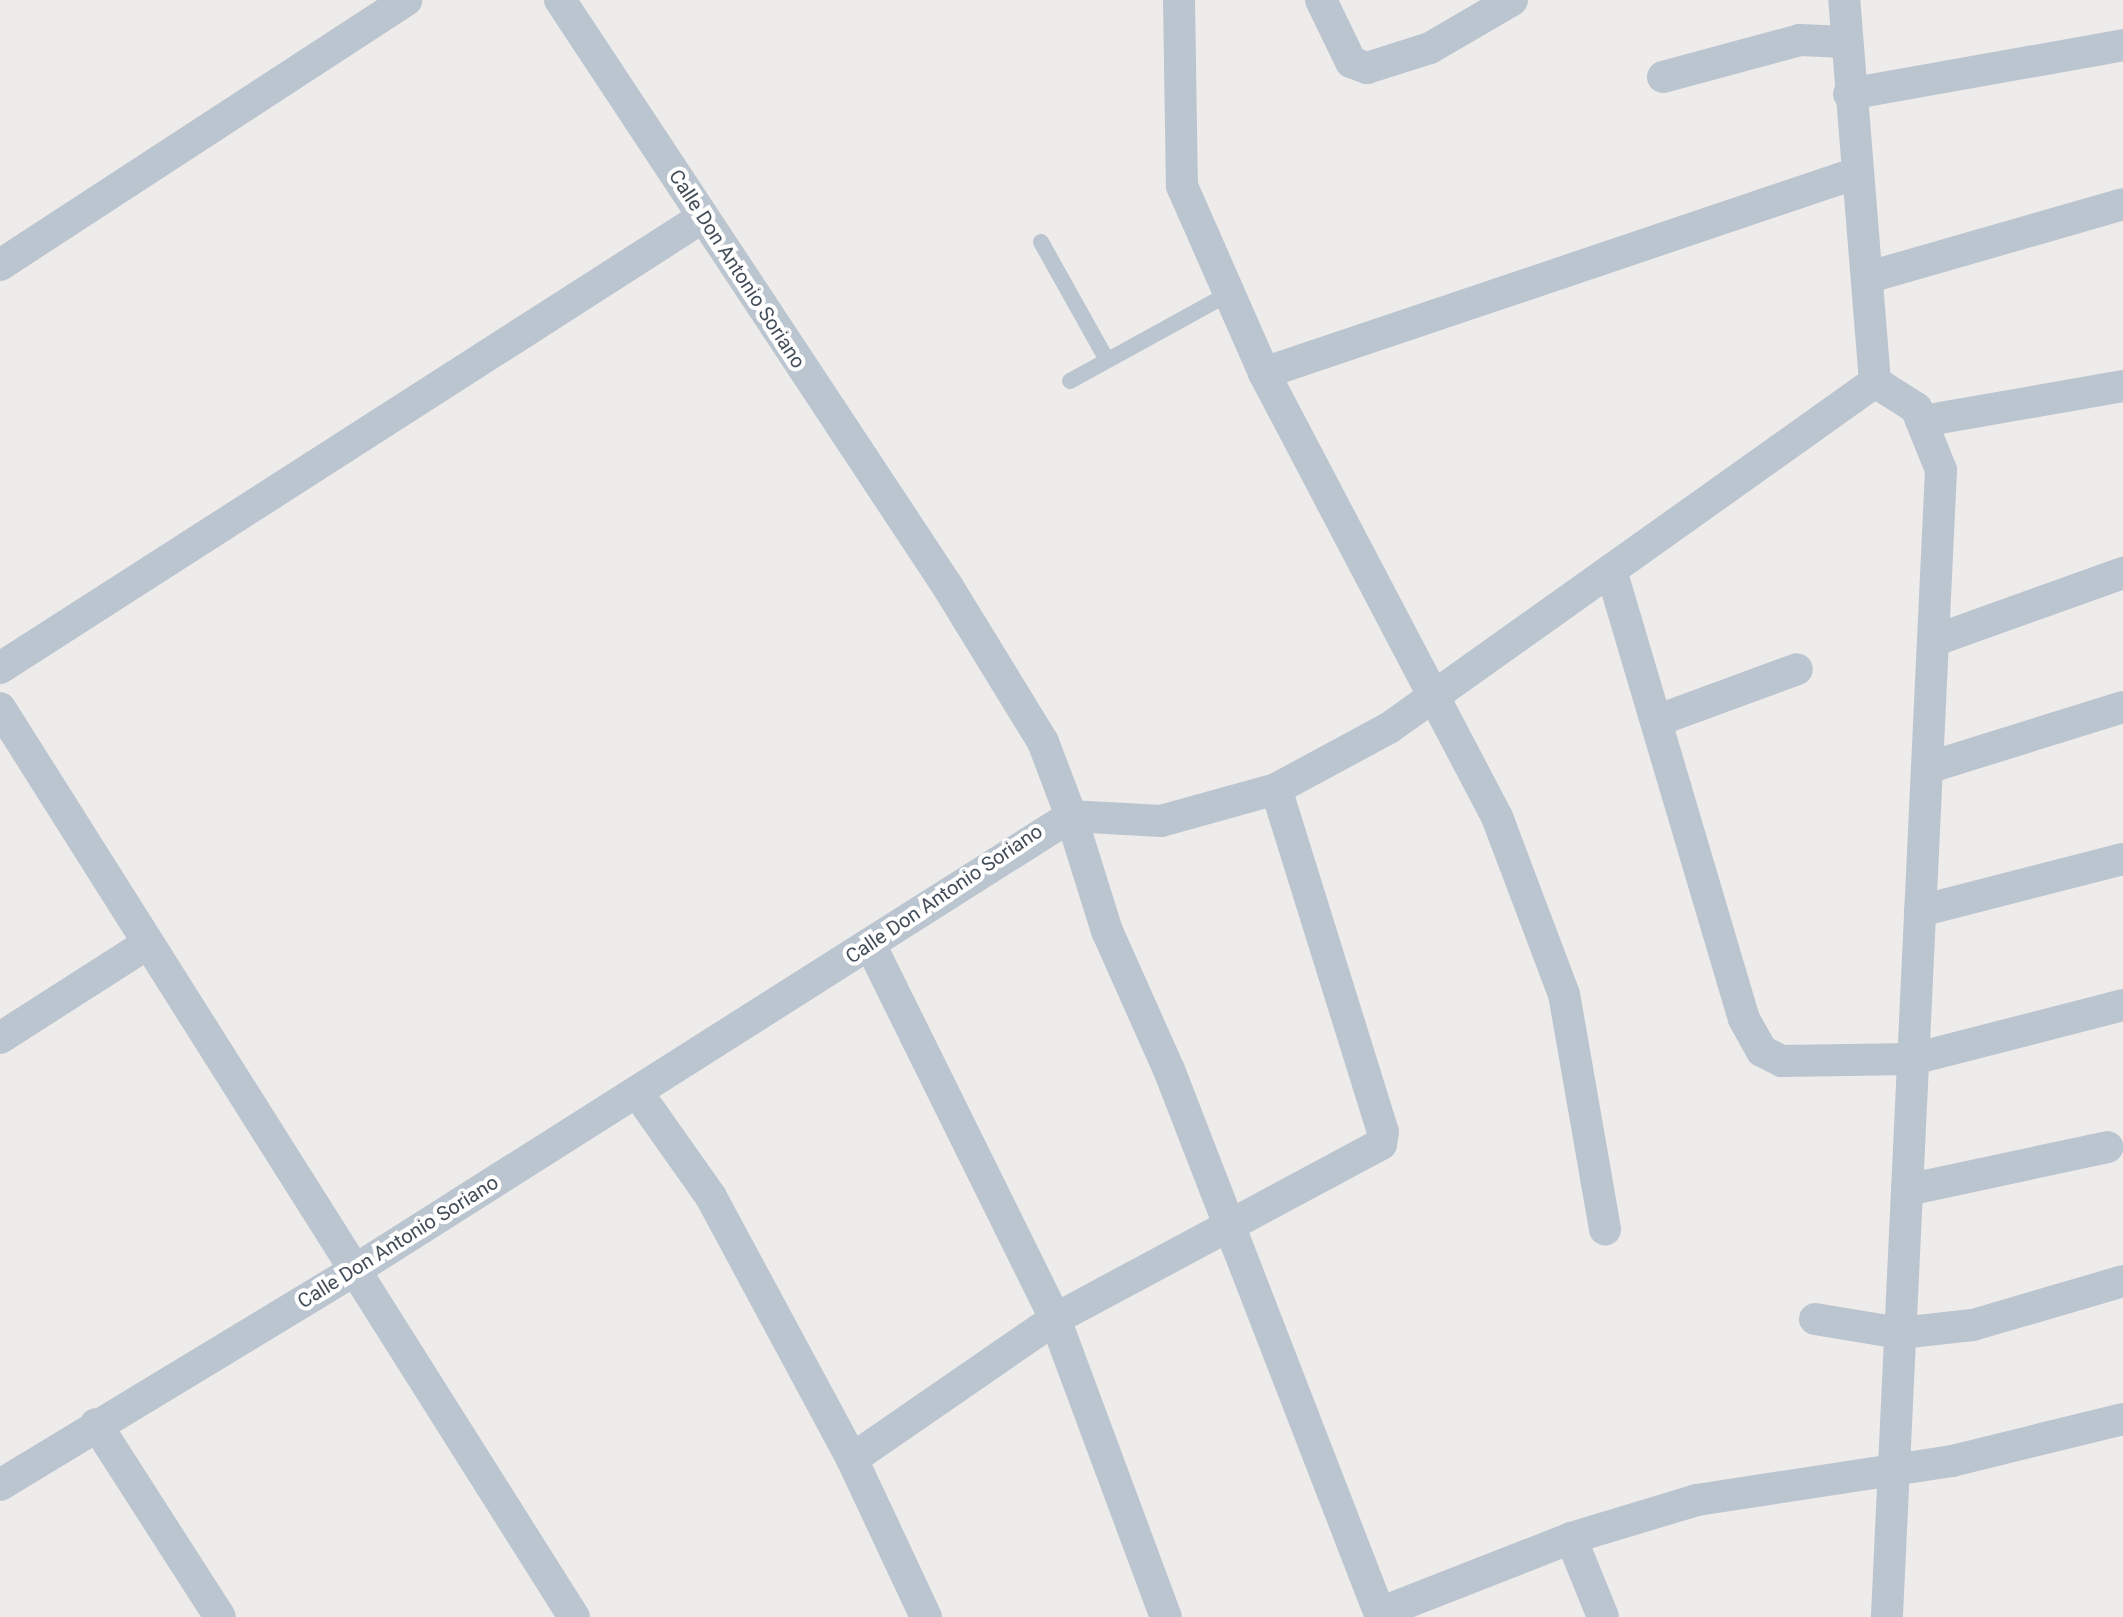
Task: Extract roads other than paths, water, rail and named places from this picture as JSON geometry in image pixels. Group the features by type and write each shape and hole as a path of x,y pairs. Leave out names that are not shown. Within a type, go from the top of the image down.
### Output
{"street":[{"path":"0,265 406,0"},
{"name":"Calle Don Antonio Soriano","path":"0,1485 96,1424 352,1272 870,944 1045,826 1071,816 1019,703 560,0"},
{"path":"1179,0 1182,186 1264,373 1438,693 1497,817 1564,994 1605,1229"},
{"path":"1321,0 1351,62 1367,68 1430,48 1512,0"},
{"path":"1844,0 1849,94 1869,277 1875,382"},
{"path":"1663,77 1800,40 1846,42"},
{"path":"1849,94 2123,45"},
{"path":"1264,373 1857,173"},
{"path":"1869,277 2123,204"},
{"path":"0,668 703,217"},
{"path":"1875,382 1916,408 1941,470 1887,1617"},
{"path":"1875,382 1438,693 1276,789 1161,821 1071,816 1107,931 1229,1223 1381,1615 1571,1538 1697,1500 1894,1472 2123,1419"},
{"path":"1923,421 2123,386"},
{"path":"1611,570 1744,1019 1762,1051 1782,1061 1913,1059 2123,1005"},
{"path":"1933,641 2123,573"},
{"path":"1656,721 1797,669"},
{"path":"1927,768 2123,707"},
{"path":"0,708 352,1272 574,1617"},
{"path":"852,1459 1055,1319 1229,1223 1369,1155 1383,1132 1276,789"},
{"path":"1920,911 2123,859"},
{"path":"0,1038 147,944"},
{"path":"870,944 1055,1319 1166,1617"},
{"path":"637,1092 711,1197 852,1459 926,1617"},
{"path":"1907,1190 2107,1147"},
{"path":"1815,1319 1900,1333 1973,1325 2123,1281"},
{"path":"96,1424 220,1617"},
{"path":"1571,1538 1603,1617"}],"lane":[{"path":"1041,242 1107,360"},
{"path":"1070,381 1228,294"}]}
